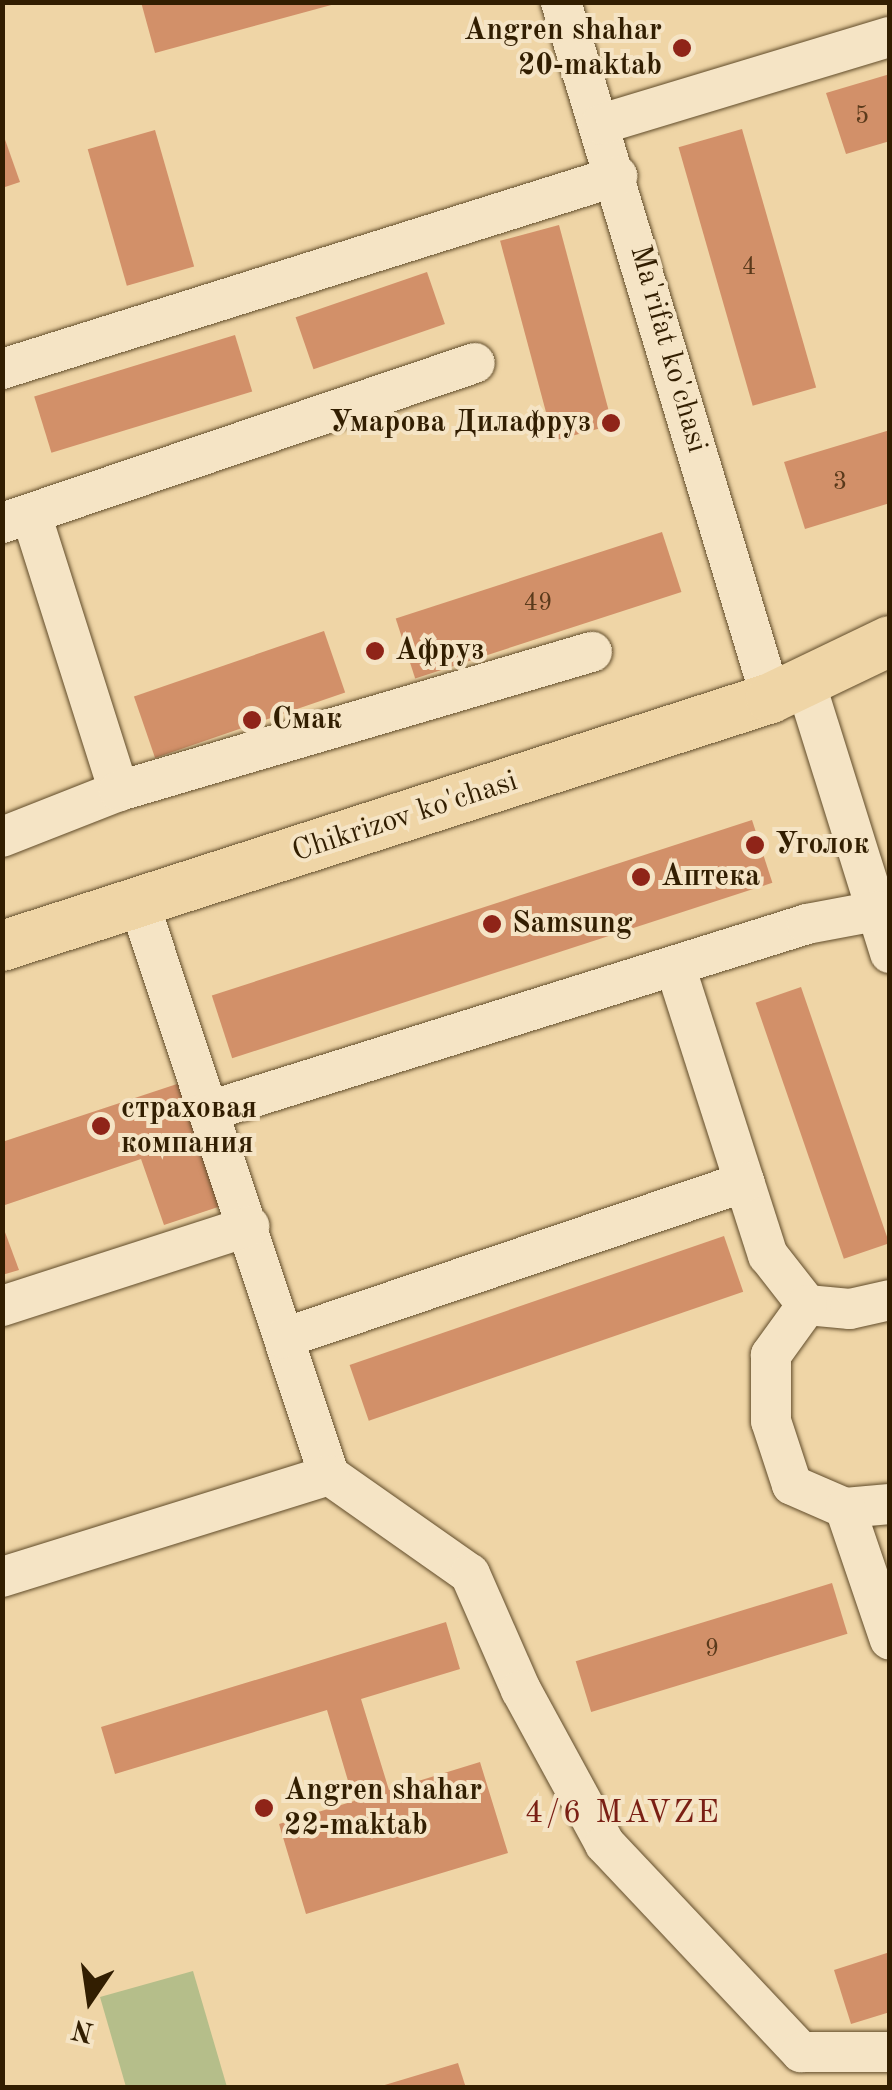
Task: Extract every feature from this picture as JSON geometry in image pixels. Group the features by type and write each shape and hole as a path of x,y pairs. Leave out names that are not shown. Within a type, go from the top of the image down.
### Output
{"main road":[{"name":"Chikrizov ko'chasi","path":"788,691 890,641"},
{"name":"Chikrizov ko'chasi","path":"2,946 788,691 890,671"}],"street":[{"name":"Ma'rifat ko'chasi","path":"561,2 788,691 890,953"},
{"path":"601,124 890,37"},
{"path":"2,368 617,176"},
{"path":"119,790 17,518 475,363"},
{"path":"2,837 119,790 592,652"},
{"path":"140,903 329,1474 470,1574 521,1690 605,1844 801,2052 890,2052"},
{"path":"209,1111 807,924 876,911"},
{"path":"675,966 768,1255 806,1305 850,1310 890,1300"},
{"path":"284,1338 744,1182"},
{"path":"2,1306 249,1226"},
{"path":"806,1305 770,1355 771,1421 792,1484 845,1508 890,1504"},
{"path":"2,1576 329,1474"},
{"path":"845,1508 890,1640"}],"green space":[{"path":"193,1971 227,2087 126,2087 100,1997"}],"building":[{"path":"141,2 335,2 335,4 155,53"},
{"path":"890,74 890,141 846,154 826,93"},
{"path":"742,129 816,388 753,406 679,147"},
{"path":"155,130 194,266 127,286 88,149"},
{"path":"2,131 20,182 2,188"},
{"path":"559,225 613,425 554,441 500,241"},
{"path":"427,272 445,324 313,369 296,317"},
{"path":"235,335 252,391 51,453 34,396"},
{"path":"890,430 890,503 805,529 784,462"},
{"path":"662,532 681,592 415,678 396,619"},
{"path":"324,631 345,692 155,758 134,696"},
{"path":"752,820 772,883 232,1058 212,996"},
{"path":"801,987 889,1243 844,1259 756,1003"},
{"path":"180,1083 221,1206 164,1225 141,1159 2,1206 2,1142"},
{"path":"2,1224 19,1270 2,1275"},
{"path":"724,1236 743,1292 369,1421 350,1365"},
{"path":"832,1583 847,1634 591,1712 576,1661"},
{"path":"446,1622 460,1669 361,1699 389,1790 480,1762 508,1853 306,1914 279,1824 354,1801 327,1710 115,1774 101,1727"},
{"path":"890,1952 890,2012 851,2024 834,1970"},
{"path":"458,2063 466,2088 378,2087"}],"place":[{"name":"Angren shahar 20-maktab","path":"682,48"},
{"name":"Умарова Дилафруз","path":"611,423"},
{"name":"Афруз","path":"375,651"},
{"name":"Смак","path":"252,720"},
{"name":"Уголок","path":"755,845"},
{"name":"Аптека","path":"641,877"},
{"name":"Samsung","path":"492,924"},
{"name":"страховая компания","path":"101,1126"},
{"name":"Angren shahar 22-maktab","path":"264,1808"}],"district":[{"name":"4/6 MAVZE","path":"623,1814"}]}
